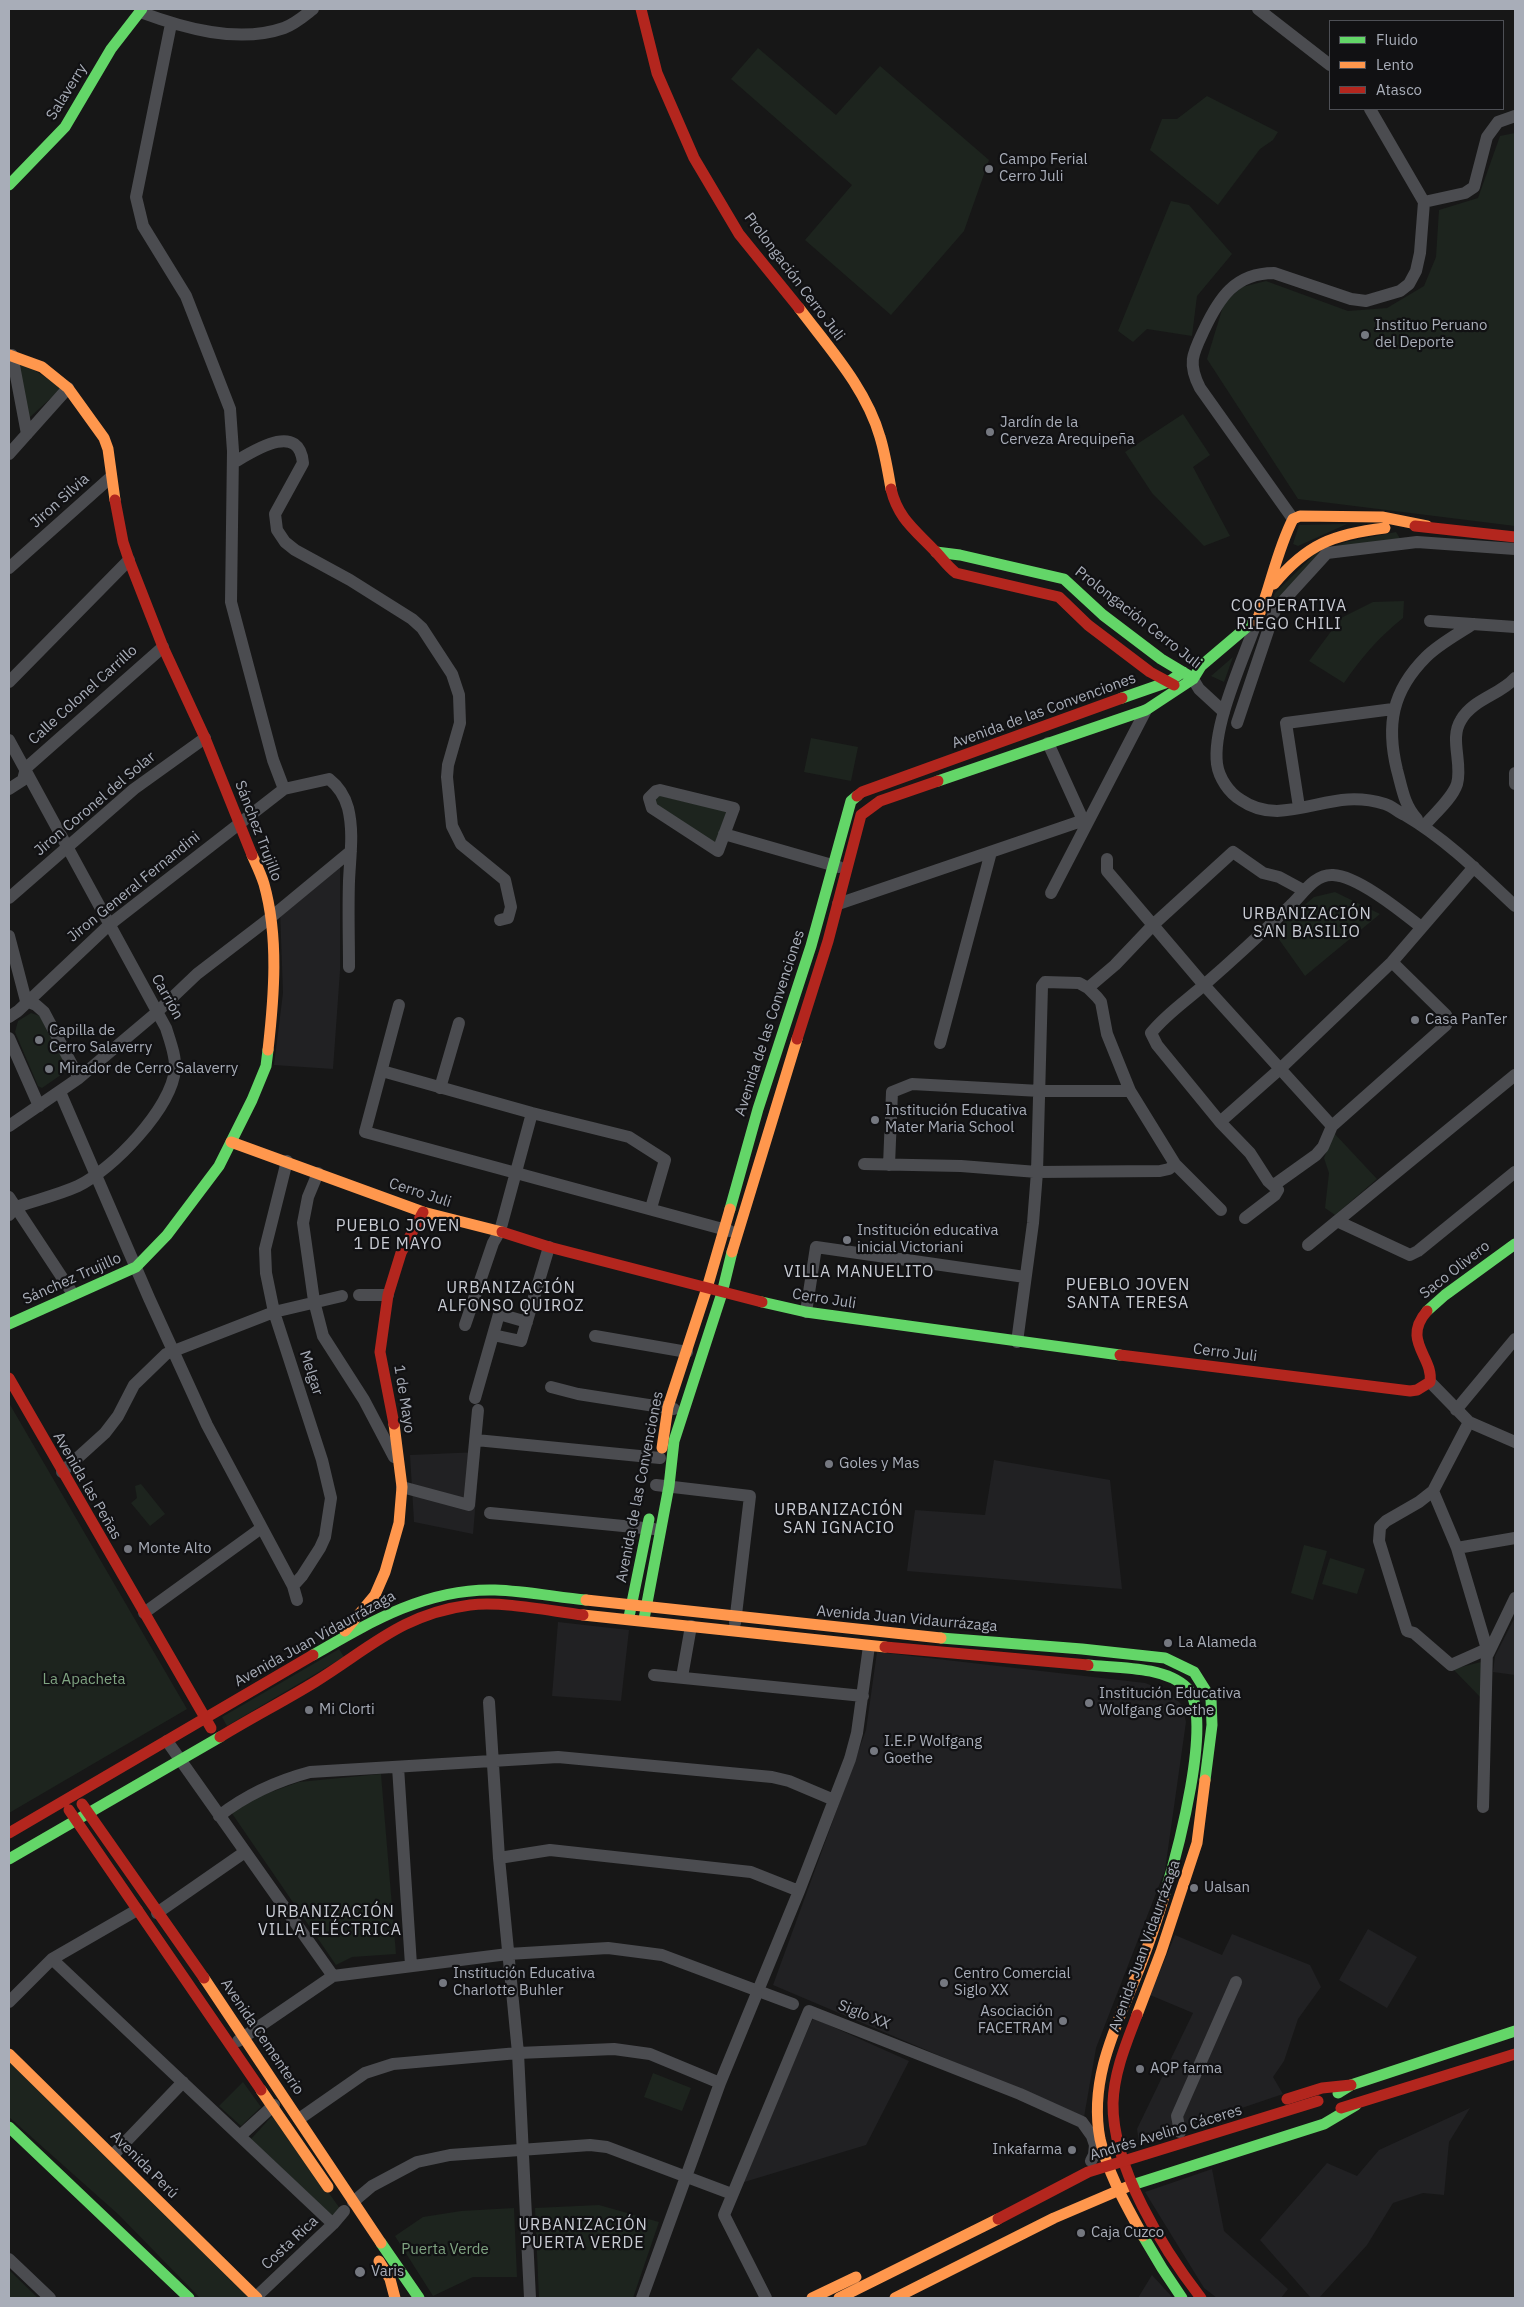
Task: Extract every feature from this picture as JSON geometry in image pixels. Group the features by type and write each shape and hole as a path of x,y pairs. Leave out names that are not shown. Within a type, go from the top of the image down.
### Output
{"main road":[{"name":"Prolongación Cerro Juli","path":"641,9 657,73 694,158 739,234 787,292 856,384 866,402 880,436 895,505 908,525 936,552 944,564 956,573 1059,597 1088,625 1150,672 1180,688"},
{"name":"Salaverry","path":"9,185 65,127 111,49 141,10"},
{"name":"Sánchez Trujillo","path":"9,1324 136,1267 167,1235 203,1189 219,1166 252,1100 266,1066 272,1012 273,967 270,918 264,884 205,738 163,647 128,560 104,438 68,388 42,367 10,355"},
{"path":"1258,618 1269,591 1284,537 1293,519 1300,516 1370,518 1416,522 1427,526"},
{"path":"1269,591 1286,569 1306,550 1324,540 1342,534 1364,530 1427,526 1515,537"},
{"name":"Prolongación Cerro Juli","path":"936,552 1049,574 1064,579 1103,615 1160,660 1182,672 1196,684"},
{"name":"Avenida de las Convenciones","path":"643,1622 668,1407 707,1288 758,1109 811,946 850,801 862,792 1168,682 1182,672 1201,666 1258,618"},
{"name":"Avenida de las Convenciones","path":"1196,684 1201,666"},
{"name":"Avenida de las Convenciones","path":"659,1477 674,1441 722,1294 737,1232 838,904 861,815 873,804 1146,710 1180,688"},
{"path":"784,1030 799,1034"},
{"name":"Cerro Juli","path":"231,1142 423,1212 500,1231 549,1247 707,1288 722,1294 806,1312 1017,1342 1410,1391 1417,1390 1430,1382"},
{"name":"1 de Mayo","path":"332,1644 361,1614 375,1595 394,1542 402,1502 402,1487 392,1411 380,1352 388,1295 401,1253 423,1212"},
{"name":"Saco Olivero","path":"1430,1382 1431,1376 1419,1348 1417,1336 1420,1320 1445,1295 1515,1244"},
{"name":"Avenida las Peñas","path":"9,1378 216,1738"},
{"name":"Avenida de las Convenciones","path":"629,1621 654,1529 651,1511"},
{"name":"Avenida Juan Vidaurrázaga","path":"9,1833 332,1644 397,1609 439,1595 494,1590 898,1635 1082,1649 1165,1658 1178,1663 1194,1672 1211,1698 1211,1740 1197,1843 1161,1952 1118,2066 1114,2087 1113,2119 1120,2150 1132,2185 1177,2267 1201,2298"},
{"path":"375,1595 384,1609 397,1609"},
{"name":"1 de Mayo","path":"366,1648 374,1634 376,1620 375,1595"},
{"name":"Avenida Juan Vidaurrázaga","path":"9,1859 316,1681 390,1631 417,1618 471,1605 496,1605 869,1646 1154,1671 1189,1689 1194,1699 1196,1711 1196,1742 1185,1819 1148,1946 1103,2062 1093,2129 1117,2190 1165,2275 1182,2298"},
{"name":"Avenida Cementerio","path":"76,1794 87,1813 244,2036 299,2119 344,2206"},
{"name":"Avenida Cementerio","path":"63,1802 344,2206 419,2298"},
{"path":"1169,1874 1185,1879"},
{"name":"Andrés Avelino Cáceres","path":"812,2298 1104,2155 1322,2088 1351,2085 1515,2031"},
{"name":"Avenida Perú","path":"9,2054 257,2298"},
{"path":"1295,2121 1356,2105 1515,2054"},
{"name":"Andrés Avelino Cáceres","path":"839,2298 1088,2172 1318,2102 1334,2096 1351,2085"},
{"path":"895,2298 1054,2218 1117,2190 1324,2124 1356,2105"},
{"name":"Andrés Avelino Cáceres","path":"1101,2182 1165,2160 1277,2126"},
{"path":"11,2135 188,2298"},
{"path":"1022,2221 1057,2204"},
{"path":"883,2294 998,2233"},
{"path":"370,2249 390,2279 394,2298"}],"street":[{"path":"141,10 171,24 229,34 257,34 285,28 313,9"},
{"path":"1258,9 1329,64"},
{"path":"171,24 136,196 143,226 186,296 227,401 232,423 233,463 230,573 232,614 272,760 284,789 329,779 335,783 348,808 352,834 349,967"},
{"path":"1293,519 1200,388 1193,375 1193,355 1216,304 1227,291 1250,277 1274,273 1352,299 1366,301 1400,292 1409,284 1416,271 1420,253 1424,202 1371,110"},
{"path":"1424,202 1465,193 1474,187 1487,137 1498,122 1515,116"},
{"path":"10,355 27,434"},
{"path":"9,454 68,388"},
{"path":"233,463 280,440 294,444 302,457 303,463 275,514 277,530 285,542 294,550 350,580 412,619 422,628 452,674 459,694 460,723 448,765 447,777 452,826 461,844 504,880 511,907 508,918 500,920"},
{"name":"Jiron Silvia","path":"9,568 111,477"},
{"path":"1237,723 1275,610 1327,553 1417,542 1515,549"},
{"path":"9,682 128,560"},
{"path":"1258,618 1224,712 1216,750 1217,766 1226,787 1235,797 1260,809 1277,811 1338,799 1367,800 1386,805 1424,826"},
{"path":"1430,621 1515,626"},
{"path":"1473,624 1426,657 1405,685 1393,709 1391,742 1405,801 1411,812 1424,826 1474,867 1515,906"},
{"name":"Calle Colonel Carrillo","path":"9,789 23,780 26,768 163,647"},
{"path":"1424,826 1456,787 1458,764 1456,731 1460,721 1469,709 1515,678"},
{"name":"Prolongación Cerro Juli","path":"1180,688 1196,684 1224,712"},
{"path":"1299,807 1286,723 1393,709"},
{"path":"1051,893 1086,819 1146,710"},
{"name":"Jiron Coronel del Solar","path":"9,898 134,788 205,738"},
{"name":"Carrión","path":"9,740 26,768 156,1013 166,1028 174,1057 175,1069 166,1098 155,1117 140,1134 96,1175 77,1186 11,1207"},
{"path":"1048,743 1086,819"},
{"path":"1515,773 1515,784"},
{"name":"Jiron General Fernandini","path":"9,1018 109,925 284,789"},
{"path":"660,790 734,808 724,834 718,851 652,808 649,798 656,791 660,790"},
{"path":"838,904 1086,819"},
{"path":"724,834 846,869"},
{"path":"9,1126 79,1078 156,1013 197,974 270,918 351,851"},
{"path":"940,1043 991,852"},
{"path":"1088,988 1115,966 1154,924 1233,852 1263,873 1279,877 1303,890"},
{"path":"1107,859 1107,871 1204,985 1332,1126"},
{"path":"1220,1122 1281,1068 1392,962 1474,867"},
{"path":"1245,1218 1278,1192 1236,1137 1220,1122 1157,1045 1150,1033 1287,909 1303,890 1322,878 1333,875 1346,879 1381,896 1421,927"},
{"path":"9,936 26,1001 36,1005 44,1012 79,1078"},
{"path":"1274,1185 1316,1156 1332,1126 1446,1026 1448,1020 1446,1015 1392,962"},
{"path":"1017,1342 1033,1224 1037,1172 1042,986 1045,982 1078,984 1088,988 1101,1002 1107,1034 1130,1091 1175,1164 1221,1210"},
{"path":"399,1005 365,1132 737,1232"},
{"path":"440,1088 459,1022"},
{"path":"9,1038 39,1106"},
{"path":"382,1071 532,1113 629,1137 665,1160 650,1208"},
{"path":"1308,1245 1515,1075"},
{"path":"889,1165 892,1092 912,1084 1040,1091 1130,1091"},
{"path":"60,1092 173,1352 207,1425 260,1529 293,1586 298,1600"},
{"path":"466,1325 493,1243 500,1231 532,1113"},
{"name":"Melgar","path":"287,1161 265,1249 266,1273 274,1312 322,1460 331,1498 324,1537 320,1548 302,1576 293,1586"},
{"path":"864,1164 961,1166 1037,1172 1160,1171 1168,1169 1175,1164"},
{"path":"1337,1221 1410,1255 1418,1251 1515,1172"},
{"path":"318,1173 308,1197 303,1223 314,1301 323,1336 364,1400 399,1468"},
{"path":"11,1207 73,1294"},
{"path":"493,1334 521,1341 549,1247"},
{"path":"806,1312 816,1247 1025,1277"},
{"path":"359,1295 388,1295"},
{"path":"62,1472 105,1433 118,1416 134,1385 166,1354 274,1312 314,1301 342,1296"},
{"path":"402,1487 469,1504 476,1440 476,1404 499,1314 526,1322"},
{"path":"596,1336 686,1352"},
{"path":"1456,1410 1515,1339"},
{"path":"1430,1382 1469,1422 1515,1442"},
{"path":"551,1386 578,1394 668,1407 683,1413"},
{"path":"1469,1422 1433,1491 1407,1510 1386,1521 1380,1527 1379,1541 1407,1631 1414,1633 1451,1665 1488,1652 1515,1598"},
{"path":"476,1440 750,1496 735,1631"},
{"path":"1433,1491 1457,1548 1488,1652 1483,1807"},
{"path":"490,1513 654,1529"},
{"path":"144,1613 260,1529"},
{"path":"1457,1548 1515,1538"},
{"path":"682,1677 691,1626"},
{"path":"642,2298 720,2083 799,1891 850,1759 857,1734 869,1646"},
{"path":"654,1675 863,1696"},
{"path":"489,1702 499,1858 518,2053 530,2298"},
{"path":"167,1741 333,1976"},
{"path":"219,1816 240,1799 291,1777 310,1772 558,1757 772,1776 834,1800"},
{"path":"398,1766 412,1965"},
{"path":"499,1858 550,1850 560,1851 750,1872 799,1891"},
{"path":"157,1913 242,1854"},
{"path":"9,2002 52,1959 137,1910"},
{"path":"232,2046 333,1976 508,1954 608,1948 662,1955 792,2004"},
{"path":"52,1959 334,2224"},
{"path":"1180,2132 1177,2116 1236,1982"},
{"name":"Siglo XX","path":"732,2194 809,2011 1020,2094 1082,2122 1093,2129"},
{"path":"299,2119 365,2072 393,2064 518,2053 614,2049 650,2054 720,2083"},
{"path":"113,2155 183,2082"},
{"path":"240,2136 274,2105"},
{"path":"1090,2161 1094,2155 1095,2145 1093,2129 1113,2119"},
{"name":"Costa Rica","path":"257,2298 334,2224 344,2206 372,2186 417,2162 450,2155 590,2144 607,2147 732,2194"},
{"path":"732,2194 724,2215 766,2298"},
{"path":"9,2259 50,2298"}],"shaded area":[{"path":"340,864 340,971 333,1069 274,1065 283,993 280,910"},
{"path":"480,1452 473,1534 414,1522 410,1455"},
{"path":"994,1460 1110,1480 1122,1589 907,1571 915,1510 985,1515"},
{"path":"1515,1617 1515,1675 1493,1672 1495,1656"},
{"path":"558,1622 629,1630 621,1701 552,1696"},
{"path":"877,1652 1145,1683 1169,1692 1182,1705 1186,1722 1165,1870 1096,2048 1084,2117 773,1985 866,1730"},
{"path":"1368,1929 1417,1957 1387,2008 1339,1980"},
{"path":"1232,1934 1310,1965 1321,1987 1298,2019 1284,2061 1273,2077 1283,2094 1139,2143 1137,2129 1193,2013 1150,1995 1175,1935 1222,1955"},
{"path":"813,2018 909,2061 866,2145 741,2183"},
{"path":"1470,2108 1449,2142 1444,2195 1423,2193 1393,2203 1367,2245 1319,2298 1311,2298 1260,2240 1327,2163 1357,2176 1379,2150"},
{"path":"1212,2169 1224,2231 1288,2289 1281,2298 1217,2298 1204,2288 1145,2192"},
{"path":"1152,2275 1173,2298 1138,2298"}],"green space":[{"path":"758,48 836,115 880,66 989,160 964,231 891,315 805,240 852,185 731,79"},
{"path":"1207,96 1278,132 1273,140 1260,149 1218,205 1150,150 1162,119 1177,119"},
{"name":"Instituo Peruano del Deporte","path":"1515,133 1515,526 1298,499 1207,359 1224,303 1242,287 1266,281 1348,311 1387,308 1424,286 1436,257 1439,210 1478,198 1500,136"},
{"path":"1171,201 1189,205 1232,254 1197,296 1192,336 1147,329 1133,342 1118,331"},
{"path":"17,359 62,388 29,418"},
{"path":"1183,414 1210,455 1193,467 1230,536 1204,546 1152,493 1125,452"},
{"path":"1347,524 1298,546 1293,544 1299,525"},
{"path":"1396,532 1401,540 1332,553 1277,604 1272,600 1275,593 1317,552 1346,542"},
{"path":"1404,601 1403,618 1371,648 1344,683 1309,661 1341,618 1373,602"},
{"path":"1233,657 1224,682 1211,676"},
{"path":"811,738 858,747 851,781 804,772"},
{"path":"656,795 730,812 717,844 656,807 654,797"},
{"path":"1335,892 1380,914 1305,976 1273,931 1314,897"},
{"path":"31,1013 40,1016 67,1066 65,1072 42,1088 38,1086 15,1032 18,1021"},
{"path":"1334,1133 1377,1179 1335,1215 1325,1208 1329,1173 1324,1158"},
{"name":"La Apacheta","path":"9,1403 187,1709 9,1813"},
{"path":"141,1484 165,1514 150,1526 131,1503 137,1498 135,1486"},
{"path":"1304,1545 1327,1551 1313,1600 1291,1593"},
{"path":"1330,1558 1365,1569 1357,1594 1322,1584"},
{"path":"339,1649 344,1657 227,1726 222,1717"},
{"path":"1481,1662 1482,1699 1453,1669"},
{"path":"381,1774 396,1954 352,1957 336,1965 231,1812 257,1797 299,1782"},
{"path":"9,2061 251,2298 200,2298 119,2215 9,2117"},
{"path":"653,2073 691,2088 682,2111 644,2097"},
{"path":"243,2082 261,2107 241,2126 219,2106"},
{"path":"273,2115 341,2210 333,2217 251,2139"},
{"path":"599,2205 659,2222 633,2298 539,2298 535,2208"},
{"name":"Puerta Verde","path":"514,2208 517,2277 473,2277 433,2296 395,2236 423,2217 461,2211"},
{"path":"9,2270 38,2298 9,2298"}],"traffic: fast":[{"path":"9,185 65,127 111,49 142,9"},
{"path":"936,552 960,555 1064,579 1103,615 1161,659 1191,677"},
{"path":"938,781 1146,710 1193,679 1201,666 1254,621"},
{"path":"1122,698 1168,682 1183,672"},
{"path":"730,1209 758,1109 811,946 851,801 857,796"},
{"path":"9,1324 136,1267 167,1235 219,1166 252,1100 266,1066 268,1050"},
{"path":"1427,1311 1445,1295 1515,1244"},
{"path":"644,1619 669,1486 674,1441 722,1293 732,1252"},
{"path":"762,1302 806,1312 1120,1355"},
{"path":"629,1617 649,1519"},
{"path":"313,1655 400,1609 446,1595 470,1591 495,1590 586,1600"},
{"path":"941,1638 1082,1649 1165,1658 1194,1672 1211,1699 1212,1725 1205,1780"},
{"path":"1088,1665 1140,1669 1166,1676 1178,1681 1187,1688 1195,1703 1197,1726 1191,1787 1165,1893"},
{"path":"9,1859 220,1737"},
{"path":"1338,2093 1351,2085 1515,2031"},
{"path":"1132,2185 1324,2124 1356,2105"},
{"path":"9,2127 189,2298"},
{"path":"1143,2236 1182,2298"},
{"path":"381,2243 419,2298"}],"traffic: slow":[{"path":"799,308 846,369 866,402 882,443 891,489"},
{"path":"9,355 42,367 68,388 104,438 108,449 115,500"},
{"path":"1254,621 1258,618 1287,531 1293,519 1300,516 1382,517 1427,526"},
{"path":"1274,584 1298,559 1323,543 1367,530 1385,528"},
{"path":"252,855 264,884 272,925 274,967 268,1050"},
{"path":"732,1252 797,1039"},
{"path":"231,1142 423,1212 502,1232"},
{"path":"662,1448 668,1407 707,1288 730,1209"},
{"path":"345,1631 375,1595 385,1572 399,1523 402,1487 394,1424"},
{"path":"586,1600 941,1638"},
{"path":"583,1615 885,1647"},
{"path":"1137,2015 1161,1952 1197,1843 1205,1780"},
{"path":"1143,2236 1118,2189 1103,2152 1097,2116 1098,2093 1102,2071 1115,2028 1148,1947 1165,1893"},
{"path":"204,1978 381,2243"},
{"path":"9,2054 257,2298"},
{"path":"261,2090 328,2187"},
{"path":"895,2298 1054,2218 1129,2186"},
{"path":"839,2298 998,2219"},
{"path":"379,2261 390,2279 395,2298"},
{"path":"812,2298 856,2277"}],"traffic: jam":[{"path":"641,9 657,73 694,158 739,234 799,308"},
{"path":"891,489 902,516 956,573 1059,597 1088,625 1150,672 1174,685"},
{"path":"115,500 123,542 129,560 163,647 205,738 252,855"},
{"path":"1415,526 1515,537"},
{"path":"857,796 862,792 1122,698"},
{"path":"797,1039 828,941 861,815 880,801 938,781"},
{"path":"394,1424 380,1352 388,1295 401,1253 423,1212"},
{"path":"502,1232 549,1247 762,1302"},
{"path":"1120,1355 1410,1391 1417,1390 1430,1382 1428,1365 1420,1348 1417,1331 1427,1311"},
{"path":"9,1378 211,1728"},
{"path":"220,1737 315,1682 388,1634 425,1616 446,1609 483,1604 512,1605 583,1615"},
{"path":"885,1647 1088,1665"},
{"path":"9,1833 313,1655"},
{"path":"82,1804 204,1978"},
{"path":"69,1810 261,2090"},
{"path":"1137,2015 1121,2058 1116,2080 1113,2103 1115,2128 1121,2154 1142,2206 1171,2256 1201,2298"},
{"path":"1341,2108 1515,2054"},
{"path":"1287,2099 1322,2088 1351,2085"},
{"path":"998,2219 1088,2172 1318,2101"}],"place":[{"name":"Campo Ferial Cerro Juli","path":"989,169"},
{"name":"Instituo Peruano del Deporte","path":"1365,335"},
{"name":"Jardín de la Cerveza Arequipeña","path":"990,432"},
{"name":"Casa PanTer","path":"1415,1020"},
{"name":"Capilla de Cerro Salaverry","path":"39,1040"},
{"name":"Mirador de Cerro Salaverry","path":"49,1069"},
{"name":"Institución Educativa Mater Maria School","path":"875,1120"},
{"name":"Institución educativa inicial Victoriani","path":"847,1240"},
{"name":"Goles y Mas","path":"829,1464"},
{"name":"Monte Alto","path":"128,1549"},
{"name":"La Alameda","path":"1168,1643"},
{"name":"Institución Educativa Wolfgang Goethe","path":"1089,1703"},
{"name":"Mi Clorti","path":"309,1710"},
{"name":"I.E.P Wolfgang Goethe","path":"874,1751"},
{"name":"Ualsan","path":"1194,1888"},
{"name":"Institución Educativa Charlotte Buhler","path":"443,1983"},
{"name":"Centro Comercial Siglo XX","path":"944,1983"},
{"name":"Asociación FACETRAM","path":"1063,2021"},
{"name":"AQP farma","path":"1140,2069"},
{"name":"Inkafarma","path":"1072,2150"},
{"name":"Caja Cuzco","path":"1081,2233"},
{"name":"Varis","path":"360,2272"}],"district":[{"name":"COOPERATIVA RIEGO CHILI","path":"1289,615"},
{"name":"URBANIZACIÓN SAN BASILIO","path":"1307,923"},
{"name":"PUEBLO JOVEN 1 DE MAYO","path":"398,1235"},
{"name":"VILLA MANUELITO","path":"859,1272"},
{"name":"PUEBLO JOVEN SANTA TERESA","path":"1128,1294"},
{"name":"URBANIZACIÓN ALFONSO QUIROZ","path":"511,1297"},
{"name":"URBANIZACIÓN SAN IGNACIO","path":"839,1519"},
{"name":"URBANIZACIÓN VILLA ELÉCTRICA","path":"330,1921"},
{"name":"URBANIZACIÓN PUERTA VERDE","path":"583,2234"}]}
